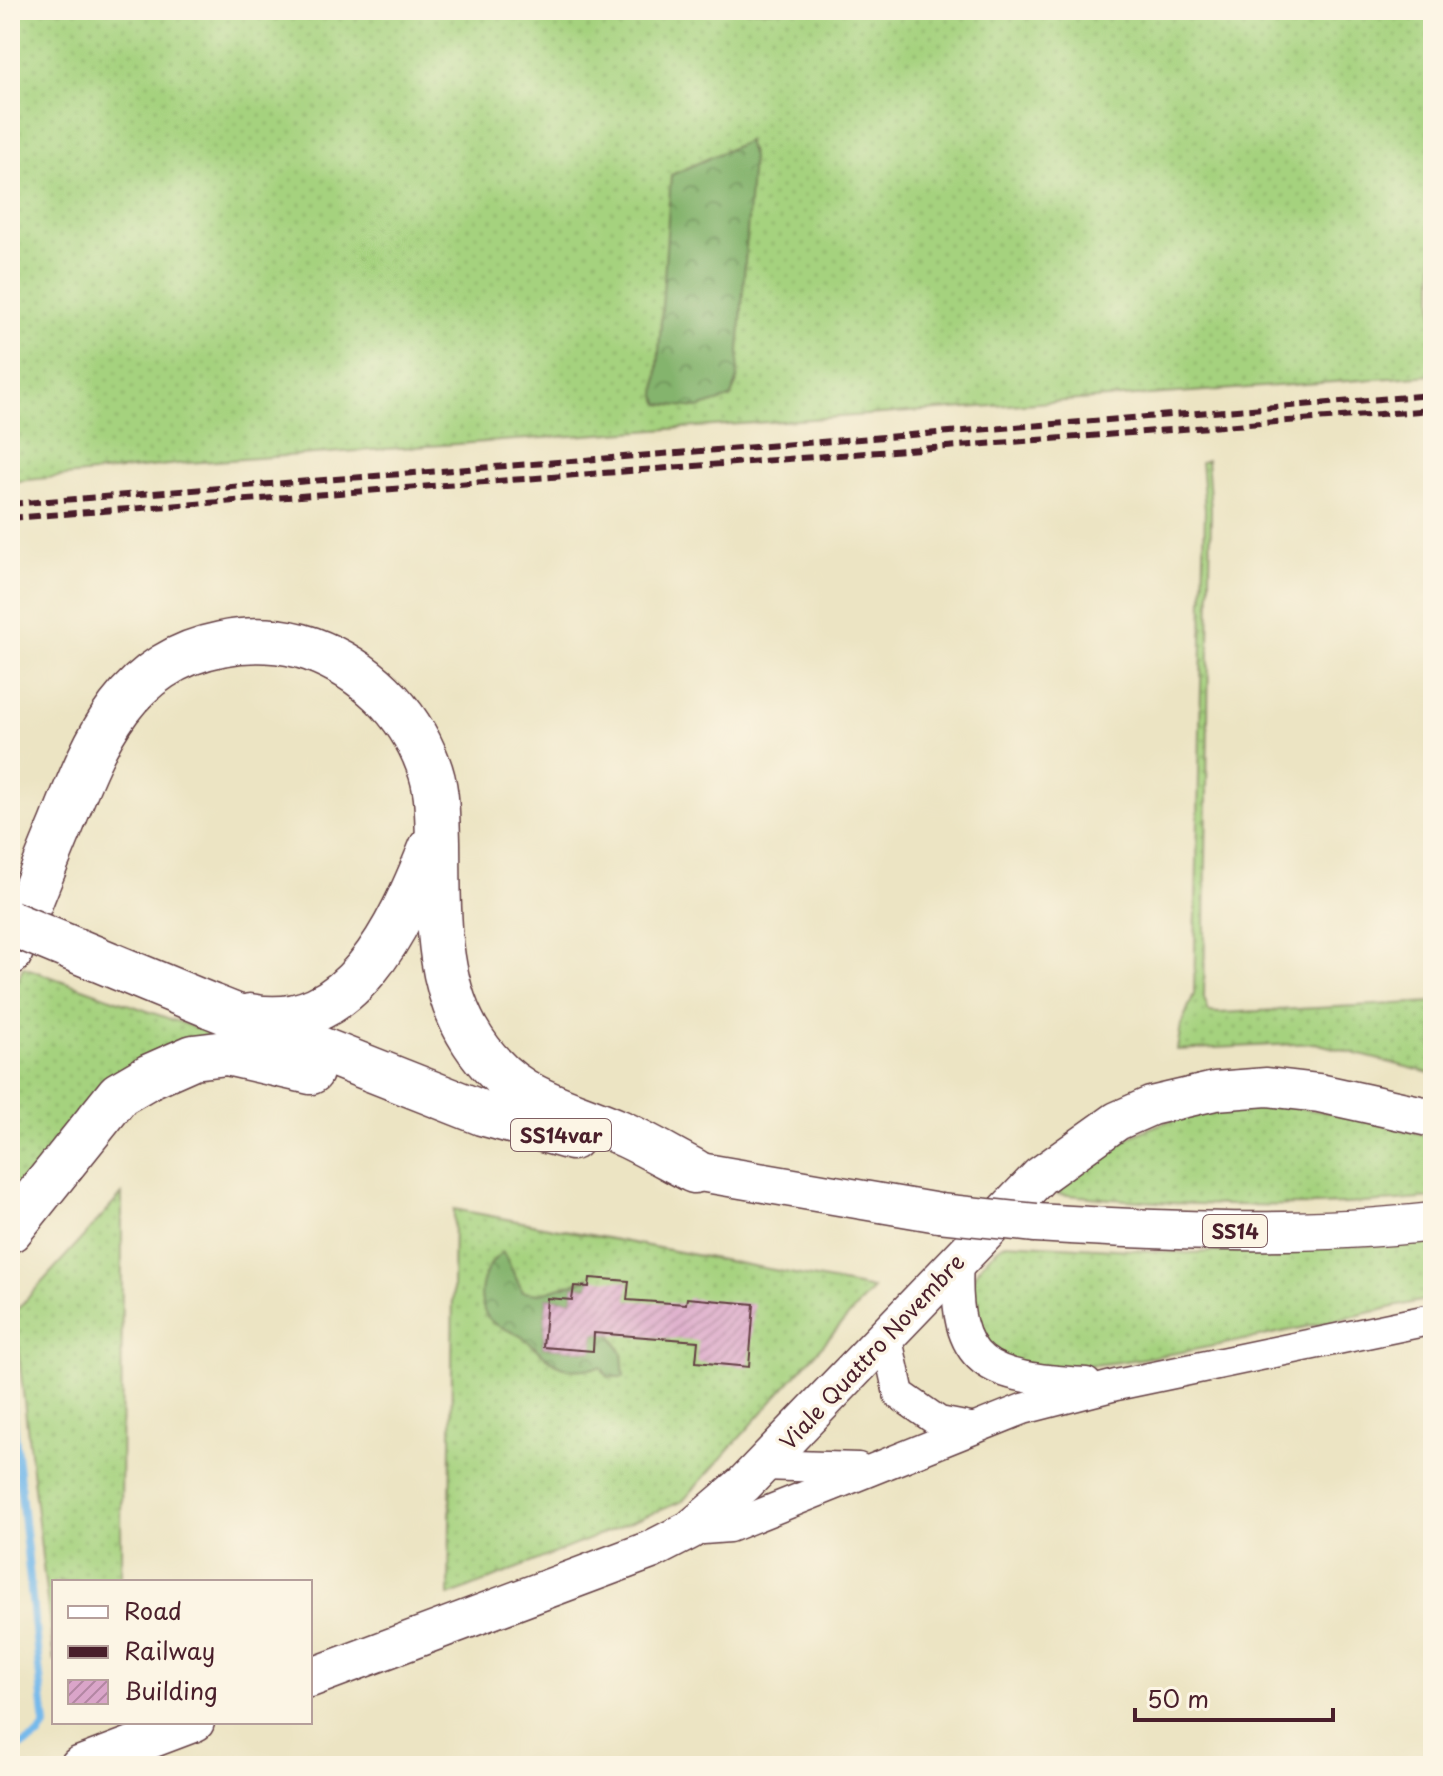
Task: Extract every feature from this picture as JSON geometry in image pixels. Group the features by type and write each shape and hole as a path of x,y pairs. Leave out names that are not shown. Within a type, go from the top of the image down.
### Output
{"highway":[{"path":"10,953 102,731 120,704 160,667 201,648 263,640 300,645 350,667 370,682 399,711 417,738 434,783 443,965 454,1002 473,1041 496,1069 527,1094 553,1109 617,1131 694,1171"},
{"path":"215,1008 270,1020 294,1018 353,985 395,932 437,831"},
{"name":"SS14var","path":"10,923 482,1113 694,1171"},
{"path":"10,1230 119,1094 193,1057 227,1053 250,1055 374,1089 431,1094"}],"main road":[{"name":"Viale Quattro Novembre","path":"312,1677 651,1550 690,1530 711,1515 762,1465 1040,1176 1106,1128 1151,1106 1215,1091 1267,1087 1319,1093 1433,1118"},
{"name":"SS14","path":"694,1171 939,1213 1036,1223 1152,1230 1266,1231 1433,1222"},
{"path":"79,1766 190,1724"}],"street":[{"path":"958,1259 959,1323 987,1364 1023,1380 1116,1385"},
{"path":"690,1530 729,1527 1023,1409 1116,1385 1433,1319"},
{"path":"886,1335 899,1394 939,1422 970,1428"},
{"path":"762,1465 834,1470 876,1467"}],"green space":[{"path":"10,10 1433,10 1433,375 187,463 10,482"},
{"path":"747,141 752,157 737,382 730,398 698,408 660,404 656,396 671,175"},
{"path":"1207,460 1211,509 1204,998 1209,1012 1433,1002 1433,1074 1315,1043 1177,1050 1181,1025 1194,994 1205,510 1201,462"},
{"path":"23,967 213,1034 10,1204 10,1002"},
{"path":"1287,1106 1338,1114 1433,1137 1433,1198 1339,1204 1245,1205 1151,1202 1057,1194 1108,1150 1161,1124 1219,1110"},
{"path":"122,1194 121,1580 52,1580 52,1645 14,1313"},
{"path":"454,1209 873,1289 683,1501 449,1596"},
{"path":"1433,1242 1433,1298 1279,1333 1145,1358 1084,1366 1035,1368 1003,1362 981,1342 970,1314 969,1295 977,1271 992,1253 1006,1243 1187,1253"},
{"path":"503,1252 523,1292 539,1294 590,1278 589,1287 574,1286 572,1300 547,1298 543,1347 592,1351 594,1333 611,1334 622,1353 624,1377 608,1377 601,1367 578,1370 562,1367 521,1336 492,1322 482,1305 482,1285 490,1266"}],"building":[{"path":"590,1278 629,1281 627,1300 686,1304 687,1298 754,1304 749,1367 696,1362 698,1341 594,1333 593,1351 543,1347 547,1298 572,1300 574,1286 589,1287"}],"waterway":[{"path":"10,1386 45,1726 39,1736 19,1747"}],"railway":[{"path":"10,504 1433,395"},
{"path":"10,518 1433,410"}]}
